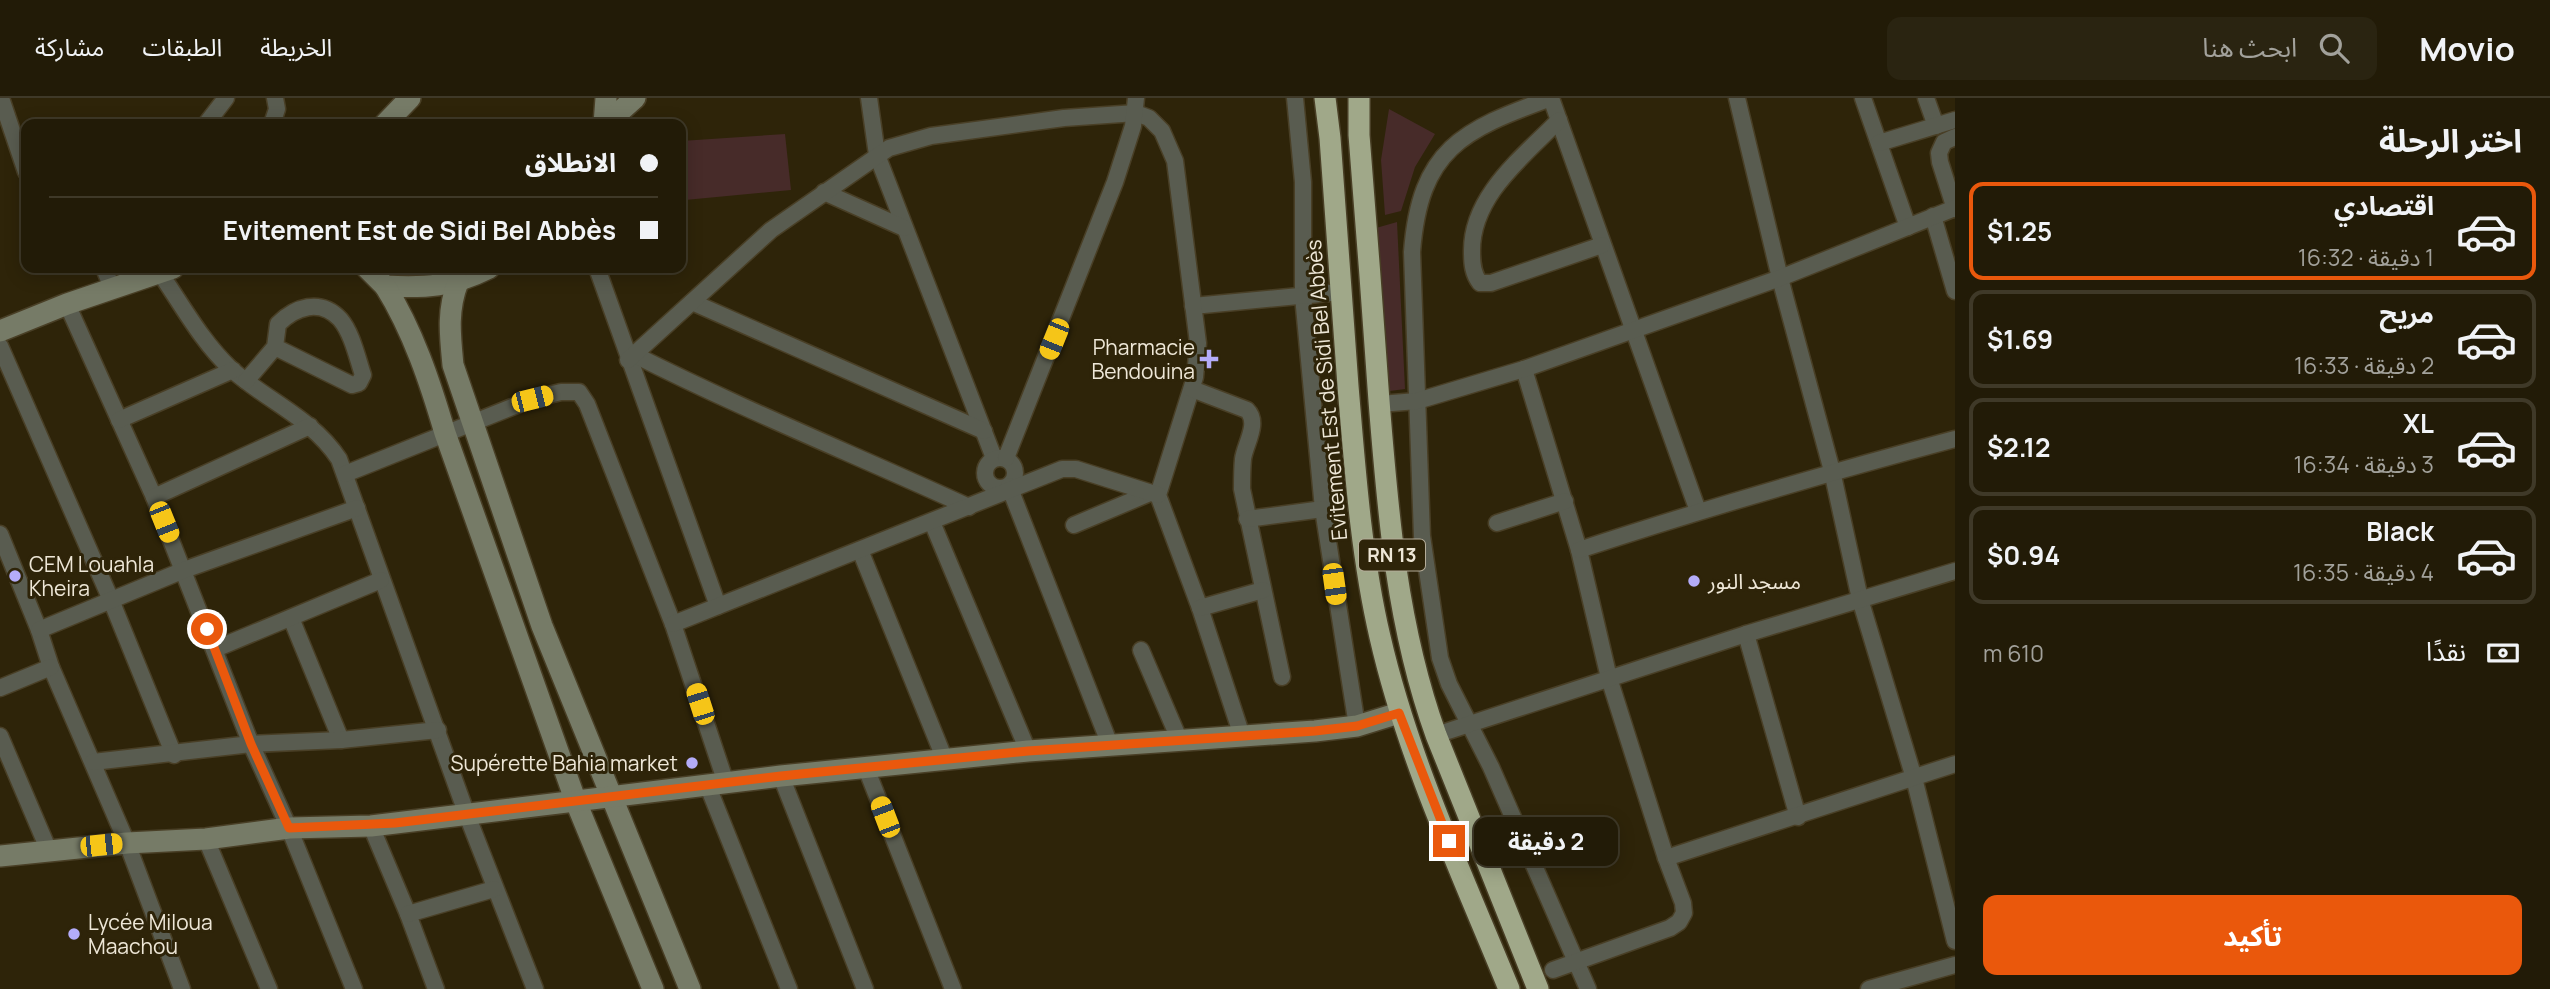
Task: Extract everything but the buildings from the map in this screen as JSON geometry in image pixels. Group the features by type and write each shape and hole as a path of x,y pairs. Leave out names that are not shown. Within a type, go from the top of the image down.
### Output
{"highway":[{"name":"Evitement Est de Sidi Bel Abbès","path":"1325,98 1353,452 1378,627 1399,713 1509,989"},
{"name":"RN 13","path":"1359,98 1359,135 1385,487 1394,567 1414,665 1436,735 1538,989"}],"main road":[{"path":"390,119 410,98"},
{"path":"605,119 606,98"},
{"path":"611,119 635,98"},
{"path":"0,331 67,304 157,273"},
{"path":"372,273 385,286 402,313 431,386 445,433 576,802 653,989"},
{"path":"385,286 440,287 478,273"},
{"path":"458,282 450,306 453,365 542,626 690,989"},
{"path":"0,856 127,843 206,839 289,828 371,826 781,776 1028,751 1276,735 1357,726 1399,713"}],"street":[{"path":"1,98 21,157"},
{"path":"210,119 226,98"},
{"path":"274,119 277,109 275,98"},
{"path":"869,98 877,155 904,228 984,431 1000,458 1014,466 1016,471 1010,488 1110,745"},
{"path":"1295,98 1303,182 1303,296 1323,509 1357,726"},
{"path":"1588,989 1449,684 1434,628 1422,536 1412,252 1415,216 1423,189 1435,166 1455,144 1480,127 1551,98 1699,511"},
{"path":"1737,98 1780,278 1832,471 1860,599 1914,778 1955,941"},
{"path":"1863,98 1908,227"},
{"path":"1926,98 1936,126"},
{"path":"631,358 771,230 877,155 899,144 931,135 1136,106"},
{"path":"1136,106 1157,124 1168,140 1175,161 1194,306 1198,366 1192,390 1154,494 1200,608 1241,736"},
{"path":"1010,488 994,487 986,480 985,470 1000,458 1115,182 1128,144 1136,106"},
{"path":"1559,120 1493,189 1479,216 1472,241 1474,272 1480,283 1485,285 1602,245"},
{"path":"1880,143 1955,120"},
{"path":"1380,404 1417,401 1524,369 1780,278 1955,208 1939,153 1944,142 1955,137"},
{"path":"824,192 904,228"},
{"path":"1933,216 1955,290"},
{"path":"106,273 112,288"},
{"path":"171,273 216,355 239,376 310,426 327,442 339,459 467,816 535,989"},
{"path":"599,273 718,606"},
{"path":"1194,306 1341,292"},
{"path":"692,302 984,431"},
{"path":"67,304 154,497 251,744 289,828 354,989"},
{"path":"119,420 239,376 275,347 278,324 289,313 306,306 323,308 339,318 347,331 363,375 359,383 352,386 275,347"},
{"path":"0,346 111,600 174,755"},
{"path":"631,358 969,507"},
{"path":"1524,369 1579,550 1609,678 1684,913 1679,922 1648,936 1553,970 1526,964"},
{"path":"1192,390 1247,410 1252,416 1242,470 1247,519 1282,677"},
{"path":"345,474 532,399 561,392 579,392 587,404 673,624 717,784 789,989"},
{"path":"154,497 310,426"},
{"path":"1579,550 1832,471 1955,439"},
{"path":"673,624 1055,471 1069,468 1154,494"},
{"path":"1074,525 1154,494"},
{"path":"1497,523 1565,501"},
{"path":"39,630 184,570 358,508"},
{"path":"1247,519 1323,509"},
{"path":"932,522 1028,751"},
{"path":"0,534 51,667 127,843 181,989"},
{"path":"860,550 945,760"},
{"path":"1436,735 1746,634 1955,571"},
{"path":"215,649 381,580"},
{"path":"1200,608 1263,590"},
{"path":"291,618 341,740"},
{"path":"1746,634 1798,817"},
{"path":"1141,650 1179,740"},
{"path":"0,688 51,667"},
{"path":"93,762 174,755 251,744 341,740 438,730"},
{"path":"0,736 49,851"},
{"path":"1666,858 1955,764"},
{"path":"866,768 953,989"},
{"path":"781,776 865,989"},
{"path":"371,826 436,989"},
{"path":"206,839 269,989"},
{"path":"408,914 494,889"},
{"path":"1869,989 1955,965"},
{"path":"1545,989 1553,970"}],"shaded area":[{"path":"1389,109 1435,134 1415,167 1401,211 1385,215 1381,160"},
{"path":"785,134 791,190 686,200 686,141"},
{"path":"1397,222 1405,389 1390,391 1376,228"}],"place":[{"name":"Pharmacie Bendouina","path":"1209,359"},
{"name":"CEM Louahla Kheira","path":"15,576"},
{"name":"مسجد النور","path":"1694,581"},
{"name":"Supérette Bahia market","path":"692,763"},
{"name":"Lycée Miloua Maachou","path":"74,934"}],"route":[{"path":"207,629 251,744 289,828 371,826 467,816 707,784 1028,751 1315,731 1357,726 1399,713 1449,841"}]}
